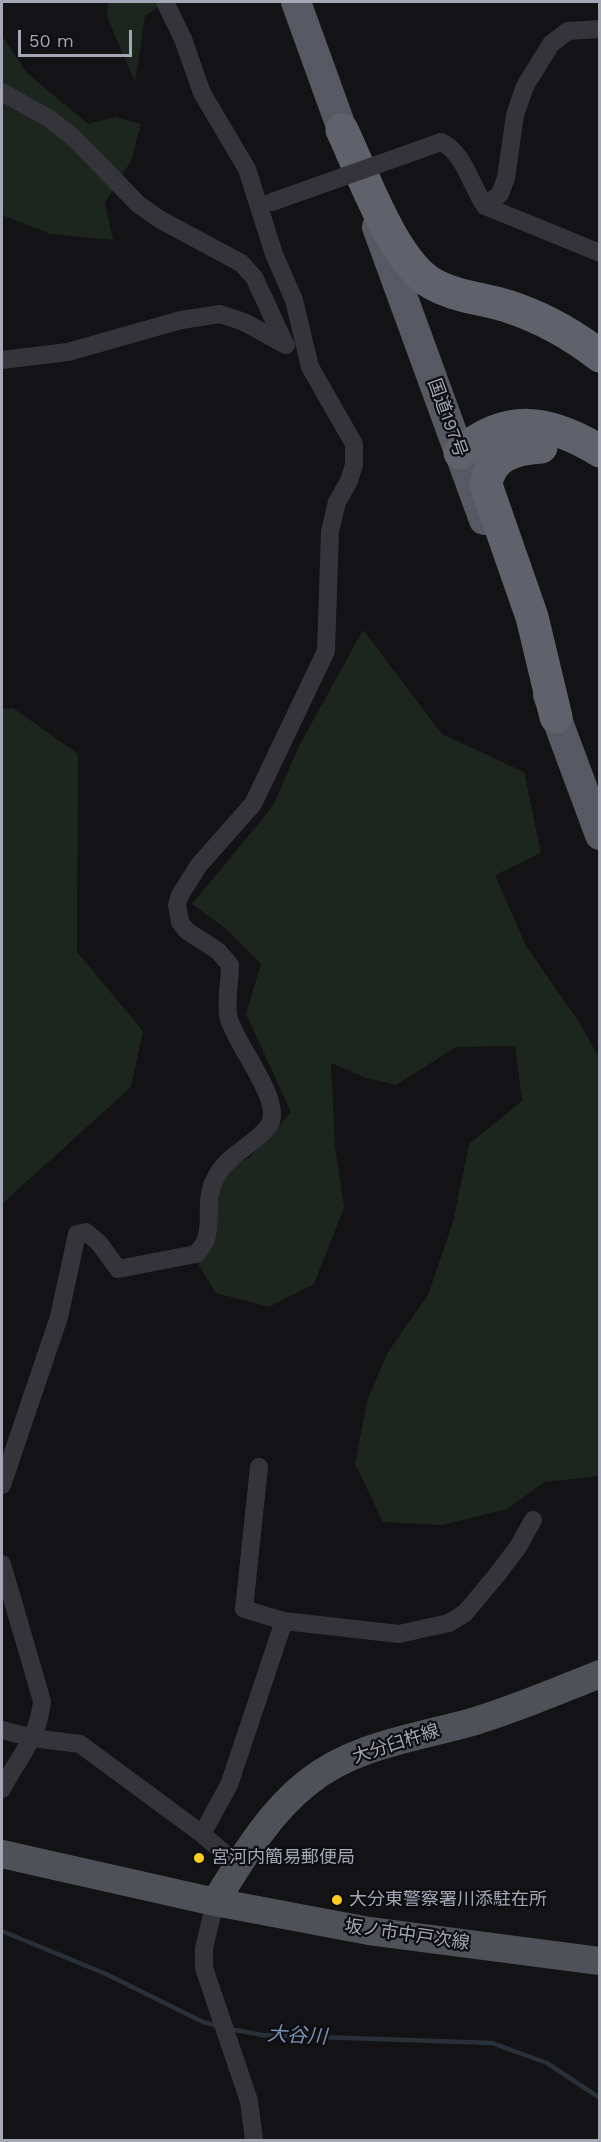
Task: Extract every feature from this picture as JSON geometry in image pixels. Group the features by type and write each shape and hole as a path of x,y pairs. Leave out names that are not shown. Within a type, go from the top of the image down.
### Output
{"highway":[{"path":"290,2 310,38"},
{"name":"国道197号","path":"298,2 342,130 600,835"},
{"path":"342,130 395,242 409,262 427,280 455,293 507,306 536,317 567,332 600,356"},
{"path":"460,453 479,436 506,427 521,425 553,429 600,451"},
{"path":"460,453 485,453 523,445 541,447 578,460 600,473"},
{"path":"541,447 511,451 500,457 488,474 486,485 488,498 532,616 556,717"}],"main road":[{"name":"大分臼杵線","path":"216,1902 238,1865 278,1810 308,1782 339,1763 370,1748 495,1714 600,1674"},
{"path":"2,1854 216,1902"},
{"name":"坂ノ市中戸次線","path":"216,1902 369,1931 600,1960"}],"street":[{"path":"2,1485 59,1317 77,1234 86,1232 99,1243 118,1269 196,1254 206,1239 208,1196 217,1175 233,1155 269,1126 273,1112 267,1090 239,1045 228,1015 230,965 218,951 187,931 180,922 177,905 180,895 200,865 253,804 326,651 330,531 338,502 349,482 354,465 354,444 310,367 294,300 274,254 265,204 202,93 183,39 165,2"},
{"path":"485,207 500,194 506,178 515,115 525,86 551,44 568,31 600,29"},
{"path":"2,92 50,119 74,138 138,204 159,219 241,263 255,277 285,344"},
{"path":"265,204 441,142 452,147 459,156 473,190 485,207 600,253"},
{"path":"2,360 68,352 161,324 220,314 244,322 285,344 310,367"},
{"path":"259,1467 244,1609 284,1621 399,1634 449,1623 465,1613 496,1576 518,1546 533,1520"},
{"path":"2,1564 42,1701 41,1721 2,1789"},
{"path":"202,1834 229,1785 284,1621"},
{"path":"2,1730 33,1738 80,1744 202,1834 238,1865"},
{"path":"216,1902 204,1948 208,1983 249,2100 254,2140"}],"shaded area":[{"path":"108,2 164,2 145,16 135,82 107,17"},
{"path":"2,36 27,73 88,124 116,117 141,124 131,161 105,203 113,240 50,234 2,215"},
{"path":"363,630 442,734 524,772 541,853 495,875 526,946 579,1022 599,1058 599,1476 545,1482 507,1509 443,1525 383,1522 355,1464 368,1398 388,1352 428,1295 453,1222 469,1144 522,1101 515,1046 456,1047 396,1085 366,1078 331,1063 335,1146 344,1208 314,1284 269,1307 216,1293 199,1266 203,1180 249,1158 291,1112 246,1014 261,964 226,929 192,904 273,806 299,746"},
{"path":"13,708 78,754 77,952 143,1031 131,1087 2,1204 2,709"}],"waterway":[{"name":"大谷川","path":"2,1931 106,1974 203,2022 219,2026"},
{"name":"大谷川","path":"230,2029 262,2035 492,2043 547,2063 600,2098"}],"place":[{"name":"宮河内簡易郵便局","path":"199,1858"},
{"name":"大分東警察署川添駐在所","path":"337,1900"}]}
